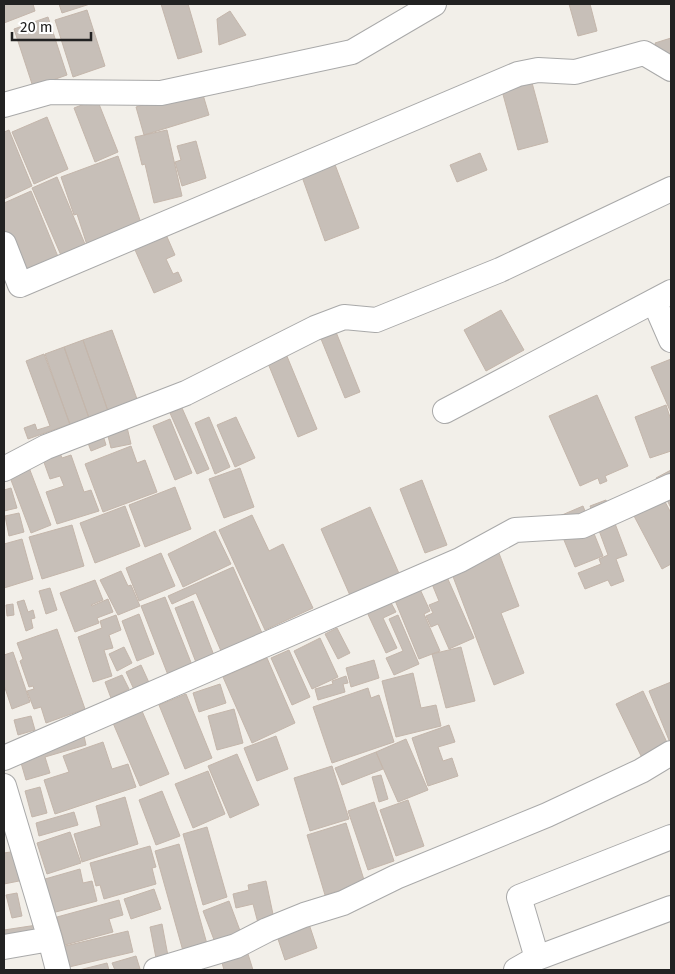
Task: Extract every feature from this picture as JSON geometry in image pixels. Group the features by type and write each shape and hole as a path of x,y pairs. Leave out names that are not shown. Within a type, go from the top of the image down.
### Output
{"street":[{"path":"4,106 50,92 162,92 352,52 434,4"},
{"path":"4,244 20,285 518,74 538,70 575,72 644,53 671,69"},
{"path":"4,470 46,447 186,393 315,328 344,317 376,320 500,270 671,189"},
{"path":"445,411 662,296 671,340"},
{"path":"4,758 460,560 516,530 582,526 671,486"},
{"path":"156,970 236,946 267,930 304,915 343,903 396,877 547,816 641,771 671,753"},
{"path":"4,786 58,970"},
{"path":"537,958 519,897 671,837"},
{"path":"516,970 537,958 671,908"},
{"path":"4,948 50,938"}],"building":[{"path":"4,4 33,4 35,11 4,23"},
{"path":"59,4 90,4 62,13"},
{"path":"161,4 188,4 202,52 178,59"},
{"path":"569,4 590,4 597,31 578,36"},
{"path":"87,10 105,66 73,77 55,20"},
{"path":"230,11 246,35 219,45 217,19"},
{"path":"48,17 67,75 33,87 14,29"},
{"path":"671,38 671,58 661,61 655,43"},
{"path":"531,79 548,142 518,150 501,87"},
{"path":"201,88 209,115 144,135 136,107"},
{"path":"97,99 118,152 95,162 74,108"},
{"path":"47,117 68,169 34,184 12,132"},
{"path":"9,130 32,186 4,199 4,132"},
{"path":"167,130 182,196 154,203 145,164 142,165 135,137"},
{"path":"196,141 206,178 182,186 175,162 181,160 177,146"},
{"path":"480,153 487,170 457,182 450,165"},
{"path":"118,156 142,226 87,245 77,214 74,215 61,177"},
{"path":"334,162 359,228 325,241 301,174"},
{"path":"57,177 87,249 63,260 32,188"},
{"path":"31,191 59,259 21,275 4,234 4,203"},
{"path":"164,230 175,255 166,259 173,274 178,272 182,281 154,293 132,243"},
{"path":"501,310 524,350 486,371 464,330"},
{"path":"334,327 360,392 345,398 319,334"},
{"path":"112,330 137,399 108,411 83,340"},
{"path":"83,340 108,411 89,418 64,347"},
{"path":"64,347 89,418 70,425 45,354"},
{"path":"284,349 317,429 298,437 265,356"},
{"path":"44,354 70,424 28,439 24,428 35,424 37,430 50,426 26,361"},
{"path":"671,359 671,413 651,367"},
{"path":"597,395 628,466 605,476 607,481 600,484 598,478 580,486 549,416"},
{"path":"666,405 671,420 671,451 650,458 635,417"},
{"path":"182,408 209,469 197,474 170,413"},
{"path":"209,417 230,467 215,474 195,423"},
{"path":"236,417 255,458 235,467 217,425"},
{"path":"170,419 192,473 175,480 153,426"},
{"path":"126,423 131,444 111,448 106,428"},
{"path":"101,429 106,445 91,451 85,435"},
{"path":"131,446 137,463 145,460 157,492 103,512 85,464"},
{"path":"58,448 62,458 71,455 84,492 91,490 99,511 57,524 46,492 64,486 60,476 50,479 41,454"},
{"path":"28,465 51,525 31,533 8,472"},
{"path":"240,468 254,507 224,518 209,479"},
{"path":"671,470 671,508 656,478"},
{"path":"422,480 447,545 425,553 400,489"},
{"path":"654,481 671,513 671,564 662,569 624,497"},
{"path":"175,487 191,529 145,547 129,505"},
{"path":"11,488 17,508 4,511 4,490"},
{"path":"606,500 627,555 616,559 624,581 611,586 608,580 585,589 578,573 601,564 599,559 608,555 590,506"},
{"path":"125,506 140,546 95,563 80,523"},
{"path":"583,506 603,556 575,567 555,518"},
{"path":"370,507 401,578 352,600 321,529"},
{"path":"19,513 24,532 9,536 5,516"},
{"path":"252,515 269,551 283,544 313,608 265,630 219,530"},
{"path":"72,525 84,566 42,579 29,537"},
{"path":"215,531 231,564 183,587 168,554"},
{"path":"22,539 33,579 4,588 4,544"},
{"path":"497,548 519,606 501,613 524,673 494,685 449,566"},
{"path":"161,553 175,586 139,601 126,568"},
{"path":"233,567 262,633 221,651 196,593 172,604 168,596"},
{"path":"121,571 128,586 131,585 140,606 118,615 100,580"},
{"path":"447,577 474,638 449,649 438,624 431,627 426,616 433,613 429,605 439,601 432,584"},
{"path":"95,580 103,600 91,605 108,599 113,612 97,618 99,623 75,632 60,593"},
{"path":"419,587 430,611 424,614 440,651 419,659 394,598"},
{"path":"50,588 57,610 46,614 39,591"},
{"path":"165,597 192,665 168,675 141,606"},
{"path":"389,599 396,612 383,618 397,648 386,653 366,610"},
{"path":"24,600 28,612 33,610 35,618 31,619 33,628 26,631 17,602"},
{"path":"193,601 215,658 197,665 175,608"},
{"path":"13,604 14,615 7,616 6,605"},
{"path":"139,614 154,654 137,661 122,621"},
{"path":"116,615 121,630 109,635 113,648 104,650 112,676 93,682 78,637 102,628 100,621"},
{"path":"398,615 419,664 394,675 386,658 403,651 389,619"},
{"path":"337,628 350,653 338,659 325,634"},
{"path":"57,629 85,709 46,723 41,707 34,709 27,691 34,689 33,686 29,687 20,661 23,659 17,643"},
{"path":"320,638 338,677 312,689 294,651"},
{"path":"124,647 132,663 117,671 109,654"},
{"path":"461,647 475,701 446,708 432,654"},
{"path":"289,650 310,697 292,705 271,658"},
{"path":"13,652 30,702 12,709 4,685 4,655"},
{"path":"267,658 295,723 252,743 223,677"},
{"path":"374,660 379,678 351,687 346,668"},
{"path":"141,665 151,687 136,694 126,672"},
{"path":"413,673 421,708 436,705 441,726 396,737 382,681"},
{"path":"122,675 129,689 111,698 105,682"},
{"path":"346,676 348,683 343,684 345,692 318,700 315,689 333,684 332,681"},
{"path":"671,682 671,745 649,691"},
{"path":"220,684 226,703 199,712 193,693"},
{"path":"368,688 371,698 379,695 394,742 332,763 313,707"},
{"path":"643,691 670,749 644,762 616,704"},
{"path":"186,694 212,758 185,769 159,705"},
{"path":"234,709 243,743 217,750 208,716"},
{"path":"142,711 169,774 140,786 113,723"},
{"path":"31,716 35,730 18,735 14,720"},
{"path":"449,725 455,742 438,747 443,761 452,758 458,776 428,786 412,738"},
{"path":"84,736 86,745 45,757 50,773 26,780 19,756"},
{"path":"276,736 288,769 257,781 244,748"},
{"path":"406,739 428,790 398,802 376,752"},
{"path":"103,742 112,769 128,764 136,787 55,814 44,780 69,772 63,756"},
{"path":"376,752 383,769 342,785 335,768"},
{"path":"237,754 259,805 230,818 208,766"},
{"path":"332,766 349,819 310,831 294,778"},
{"path":"208,771 225,814 193,828 175,784"},
{"path":"381,775 388,799 379,802 372,777"},
{"path":"40,787 47,813 32,817 25,791"},
{"path":"162,791 180,836 156,845 139,800"},
{"path":"125,797 138,844 82,862 74,834 101,826 96,806"},
{"path":"408,800 424,846 396,856 380,810"},
{"path":"374,802 394,861 368,870 348,811"},
{"path":"74,812 78,825 39,836 36,823"},
{"path":"346,823 365,883 325,895 307,835"},
{"path":"207,827 227,897 203,905 183,834"},
{"path":"70,832 81,863 47,874 37,843"},
{"path":"179,844 207,944 183,951 155,851"},
{"path":"150,846 156,867 152,868 156,884 104,899 100,885 96,886 90,863"},
{"path":"17,851 24,880 4,884 4,853"},
{"path":"80,869 83,883 92,881 97,901 52,913 45,879"},
{"path":"266,881 274,919 258,923 253,904 236,908 233,894 249,890 248,885"},
{"path":"154,889 161,909 131,919 124,899"},
{"path":"17,893 22,916 12,918 6,895"},
{"path":"119,900 123,915 109,919 113,932 65,945 57,917"},
{"path":"229,901 242,936 216,945 203,911"},
{"path":"308,921 317,948 285,960 276,933"},
{"path":"162,924 168,956 156,958 150,927"},
{"path":"37,925 39,940 4,946 4,930"},
{"path":"128,931 133,952 69,967 65,946"},
{"path":"247,951 253,970 224,970 221,959"},
{"path":"136,956 140,969 115,970 112,963"},
{"path":"107,963 109,970 79,970"}]}
